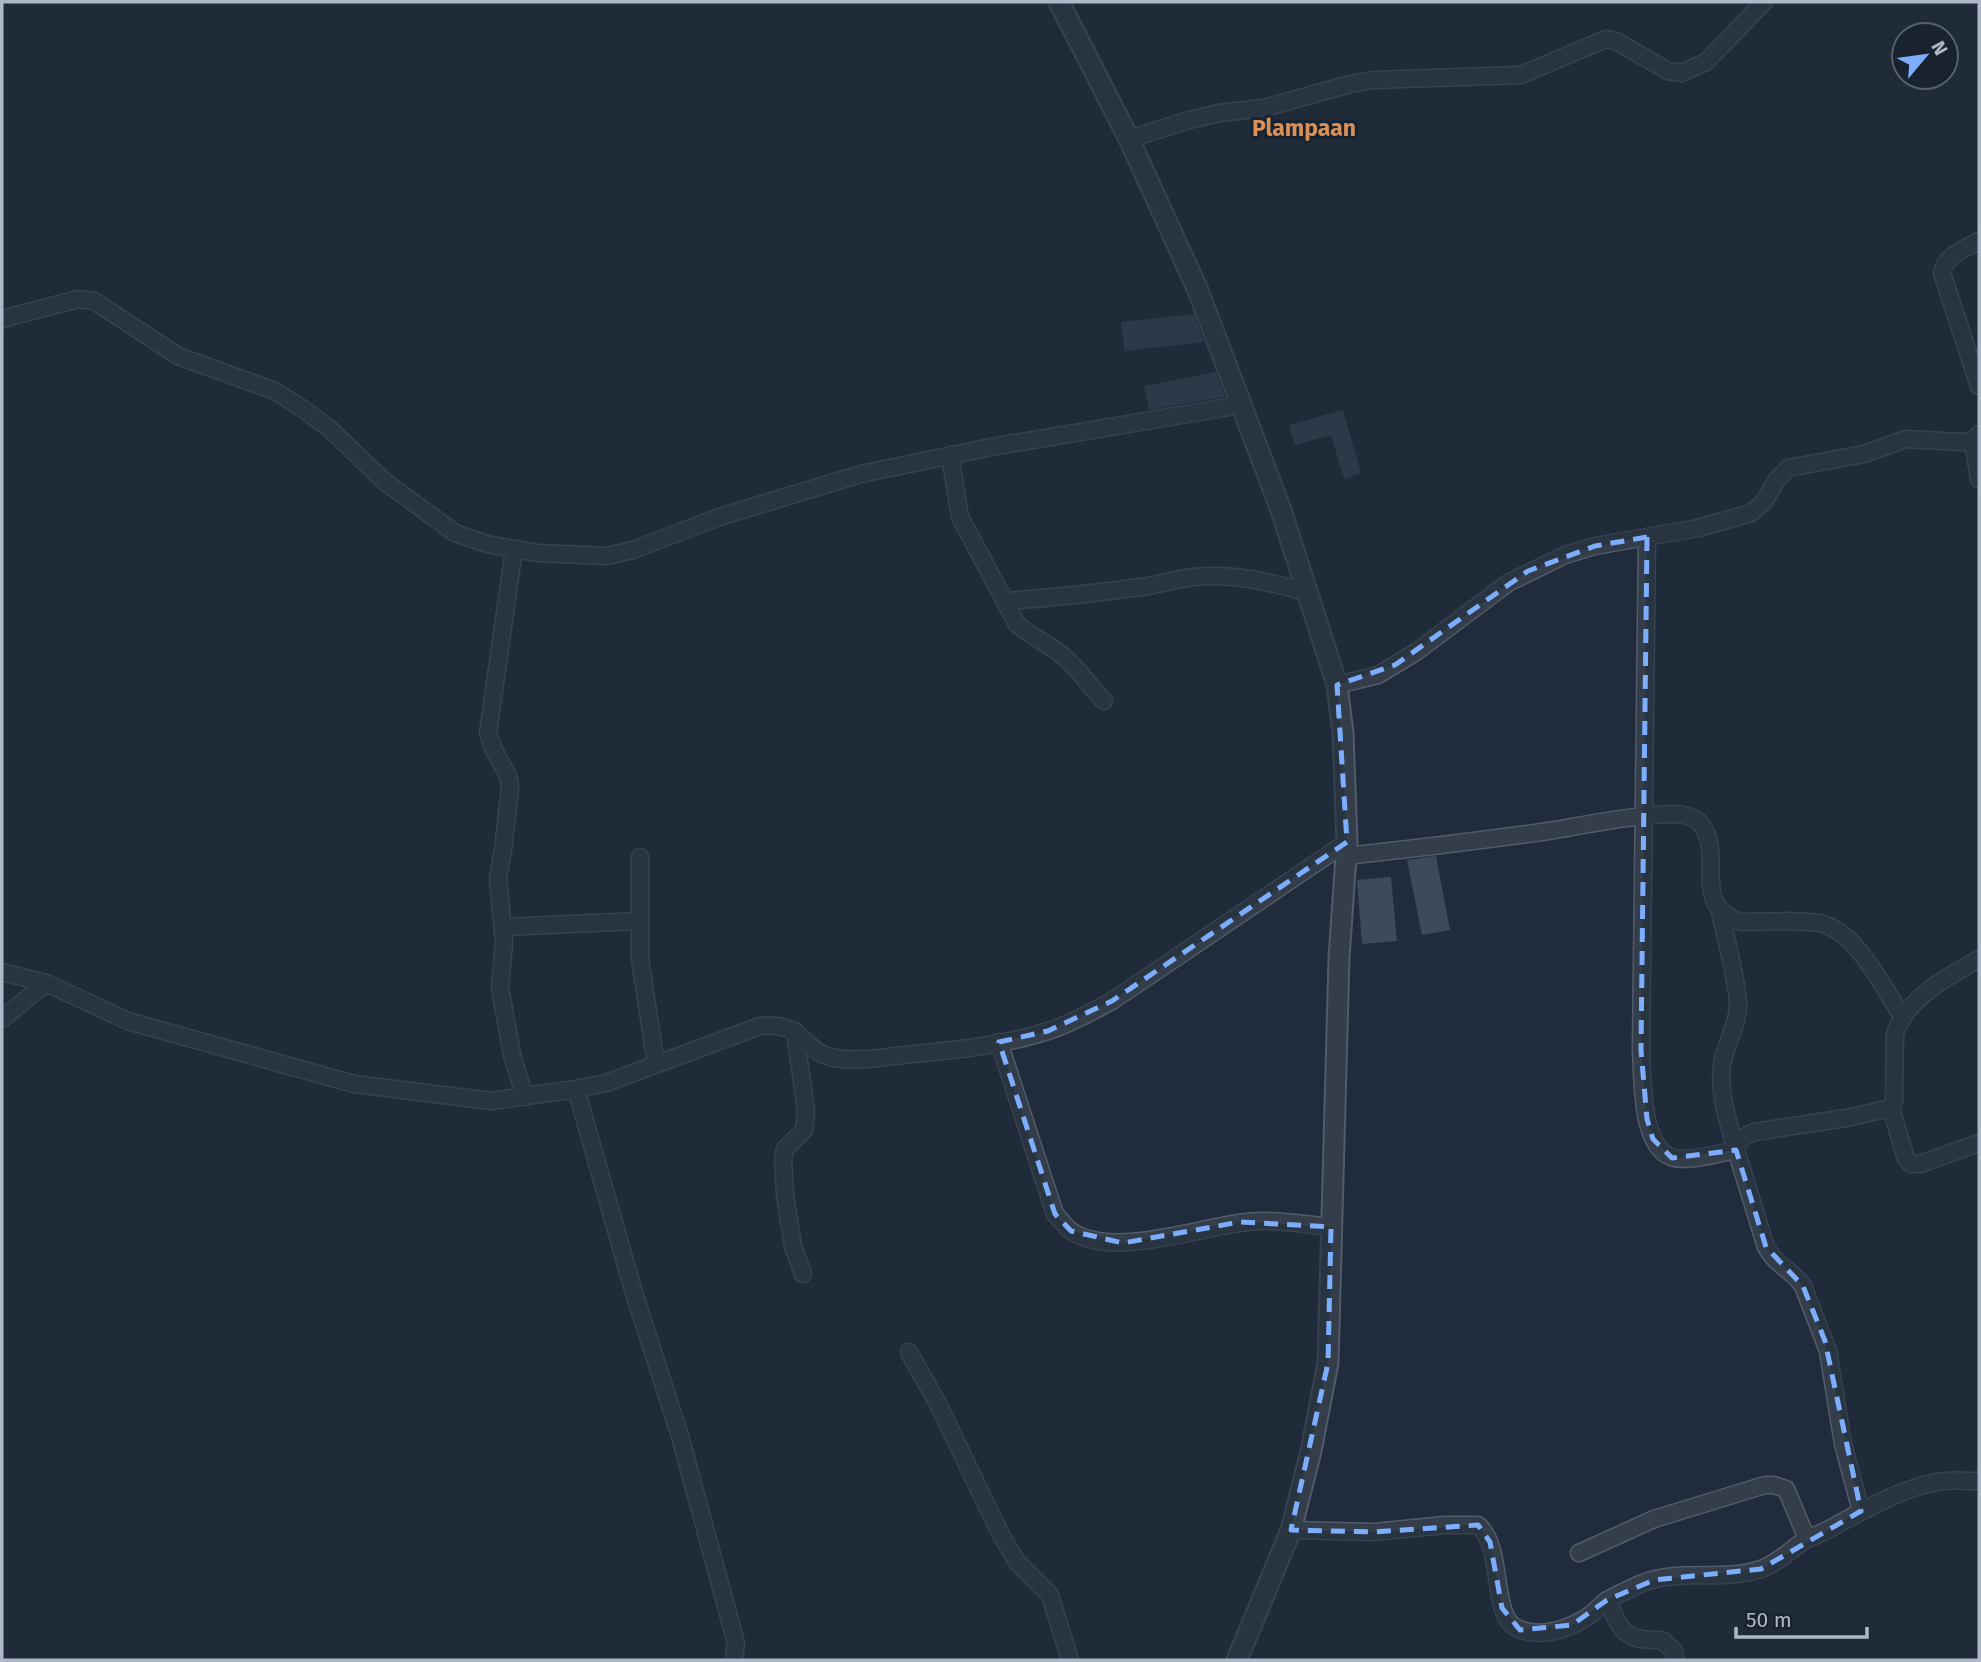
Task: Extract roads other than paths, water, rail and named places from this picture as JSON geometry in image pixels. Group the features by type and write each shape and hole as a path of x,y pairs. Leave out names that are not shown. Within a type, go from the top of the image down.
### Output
{"street":[{"path":"1059,2 1129,139 1197,288 1281,510 1337,685 1345,751 1346,849 1339,958 1328,1363 1311,1451 1291,1530 1237,1660"},
{"path":"1129,139 1189,120 1219,113 1264,108 1373,80 1521,75 1606,39 1616,41 1668,71 1681,73 1706,62 1764,2"},
{"path":"1979,241 1948,259 1942,273 1979,386"},
{"path":"2,319 78,299 94,301 178,356 275,391 331,430 384,481 455,533 487,544 537,553 607,556 633,550 719,517 861,474 950,455 1241,405"},
{"path":"1337,685 1364,680 1395,665 1483,600 1528,571 1565,555 1595,546 1724,522 1751,513 1764,502 1776,481 1788,468 1864,454 1906,439 1944,443 1976,438 1979,479"},
{"path":"950,455 960,517 1017,624 1030,636 1052,646 1104,701"},
{"path":"1647,537 1641,1050 1647,1119 1653,1139 1661,1151 1672,1158 1693,1158 1736,1150"},
{"path":"514,549 488,733 508,776 510,787 498,878 504,943 500,987 512,1055 525,1097"},
{"path":"1006,601 1144,587 1195,577 1239,578 1306,592"},
{"path":"2,972 46,984 128,1021 354,1084 491,1101 576,1090 606,1083 760,1026 774,1025 796,1031 823,1056 852,1060 943,1051 1048,1031 1112,1001 1346,849 1488,840 1644,816 1683,814 1698,822 1707,839 1712,897 1720,912 1738,1002 1736,1018 1721,1067 1725,1109 1766,1247 1772,1259 1799,1279 1825,1341 1843,1444 1861,1511"},
{"path":"640,858 640,959 656,1064"},
{"path":"1720,912 1741,922 1821,924 1842,933 1854,944 1902,1017"},
{"path":"503,927 640,921"},
{"path":"1979,959 1943,980 1902,1017 1895,1034 1894,1101 1891,1108 1906,1159 1911,1164 1920,1164 1979,1143"},
{"path":"2,1019 46,984"},
{"path":"796,1031 806,1111 802,1135 785,1149 783,1159 785,1195 793,1246 803,1274"},
{"path":"999,1042 1055,1214 1071,1231 1096,1241 1123,1242 1274,1220 1331,1227"},
{"path":"576,1090 634,1293 696,1494 736,1643 734,1660"},
{"path":"1736,1150 1740,1139 1754,1132 1891,1108"},
{"path":"909,1352 938,1404 1006,1544 1017,1562 1051,1595 1070,1660"},
{"path":"1291,1530 1374,1532 1445,1525 1478,1525 1486,1531 1490,1542 1502,1608 1511,1624 1527,1631 1555,1631 1590,1615 1607,1600 1654,1580 1739,1574 1761,1569 1777,1562 1807,1539 1861,1511 1909,1491 1936,1482 1979,1481"},
{"path":"1579,1553 1654,1519 1765,1485 1786,1489 1807,1539"},
{"path":"1607,1600 1629,1636 1639,1640 1662,1640 1674,1651 1675,1660"}],"district":[{"name":"Plampaan","path":"1304,128"}]}
